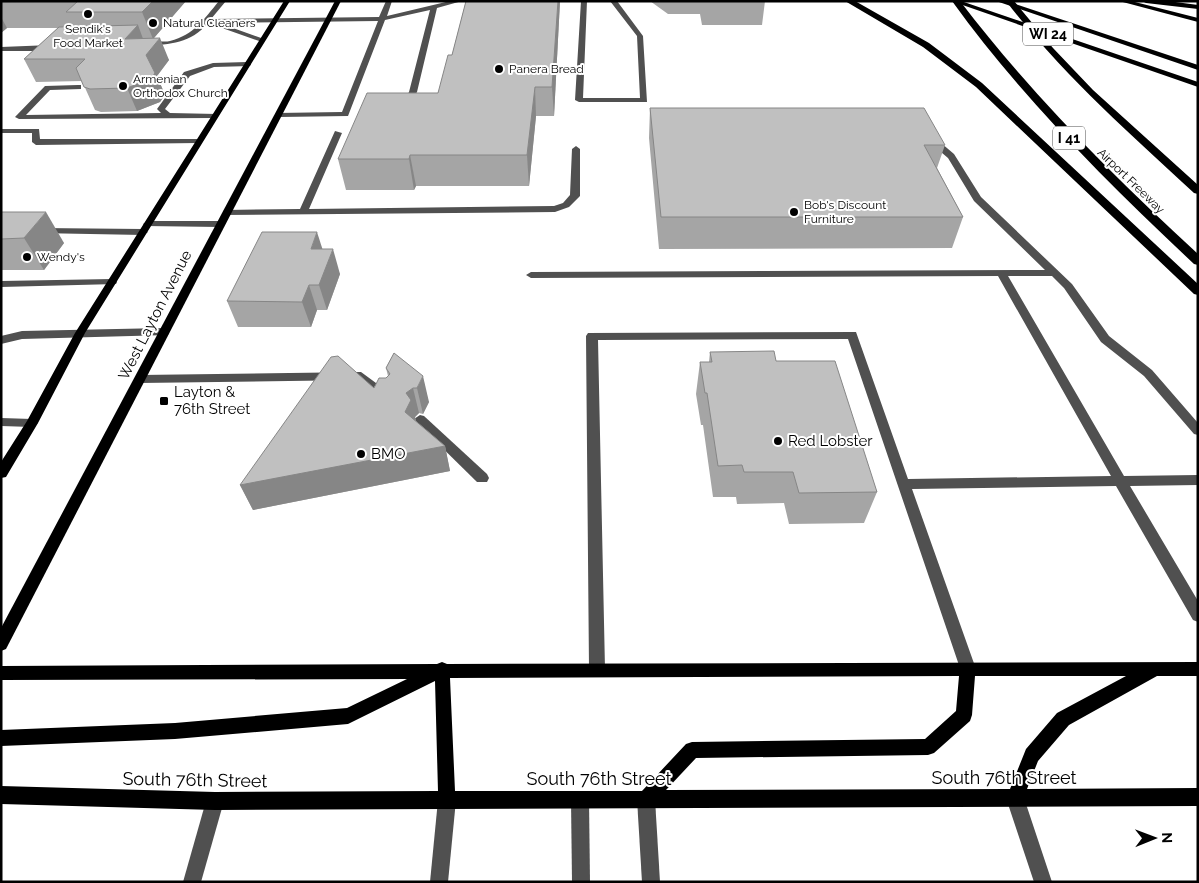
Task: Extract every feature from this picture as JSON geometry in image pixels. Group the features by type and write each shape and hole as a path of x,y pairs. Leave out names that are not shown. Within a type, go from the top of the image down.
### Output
{"highway":[{"path":"850,1 926,45 979,85 1198,291"},
{"name":"Airport Freeway","path":"955,1 983,40 1042,108 1123,193 1198,261"},
{"path":"1010,1 1050,50 1090,92 1198,191"},
{"path":"1146,1 1198,7"}],"main road":[{"path":"1,473 32,423 80,332 287,1"},
{"name":"West Layton Avenue","path":"1,644 220,224 280,115 338,1"},
{"name":"WI 24","path":"955,1 1198,87"},
{"name":"WI 24","path":"999,1 1198,68"},
{"path":"1122,1 1198,20"},
{"path":"1,738 175,730 348,716 442,669"},
{"path":"442,669 447,800"},
{"path":"1,673 442,669 1198,669"},
{"path":"646,799 692,750 928,747 964,716 968,669"},
{"path":"1015,798 1032,755 1063,719 1155,669"},
{"name":"South 76th Street","path":"1,795 215,801 1198,797"}],"lane":[{"path":"140,43 170,43 197,32 223,1"},
{"path":"280,115 349,114 389,1"},
{"path":"425,9 428,1"},
{"path":"207,21 382,19 459,1"},
{"path":"584,1 579,100 644,100 640,36 613,1"},
{"path":"394,110 405,105 413,92 434,7"},
{"path":"207,21 262,40"},
{"path":"1,49 33,49 61,45"},
{"path":"168,115 161,109 187,74 213,65 247,64"},
{"path":"78,87 48,88 19,117 214,116"},
{"path":"1,131 36,131 36,142 198,141"},
{"path":"303,212 338,133"},
{"path":"925,134 951,156 978,199 1068,286 1105,339 1148,373 1198,431"},
{"path":"226,213 555,209 566,205 575,196 576,149"},
{"path":"29,231 220,224"},
{"path":"531,275 1054,273"},
{"path":"1002,274 1198,615"},
{"path":"1,284 112,282"},
{"path":"1,340 22,335 80,332 164,332"},
{"path":"597,669 592,336 852,335 968,669"},
{"path":"140,379 361,376 389,399"},
{"path":"420,419 482,478"},
{"path":"1,422 32,423"},
{"path":"904,484 1198,480"},
{"path":"1015,798 1043,882"},
{"path":"646,799 651,882"},
{"path":"439,882 447,800"},
{"path":"580,800 581,882"},
{"path":"192,882 215,801"}],"building":[{"path":"1,1 72,1 1,2"},
{"path":"78,1 153,1 142,12 66,12"},
{"path":"466,1 558,1 552,87 535,87 527,155 410,155 409,159 338,159 367,93 438,93 448,55 452,55"},
{"path":"138,25 125,39 160,38 146,55 155,73 151,79 127,88 90,89 84,87 76,68 85,59 24,59 59,27"},
{"name":"Bob's Discount Furniture","path":"650,108 924,108 945,145 924,145 963,217 661,217"},
{"path":"1,212 46,212 24,238 1,239"},
{"path":"262,232 317,232 311,249 333,249 319,285 309,285 302,302 227,301"},
{"name":"Red Lobster","path":"774,351 776,361 835,361 877,492 799,493 793,472 744,472 742,465 718,466 707,393 705,393 700,362 712,362 710,352"},
{"path":"394,353 423,376 417,388 413,388 406,393 411,400 405,412 445,446 240,485 331,357 338,356 374,388 379,378 386,378 390,374 386,368"}],"place":[{"name":"Sendik's Food Market","path":"88,14"},
{"name":"Natural Cleaners","path":"153,23"},
{"name":"Panera Bread","path":"499,69"},
{"name":"Armenian Orthodox Church","path":"123,86"},
{"name":"Bob's Discount Furniture","path":"794,212"},
{"name":"Wendy's","path":"27,257"},
{"name":"Layton & 76th Street","path":"164,401"},
{"name":"Red Lobster","path":"778,441"},
{"name":"BMO","path":"361,454"}]}
